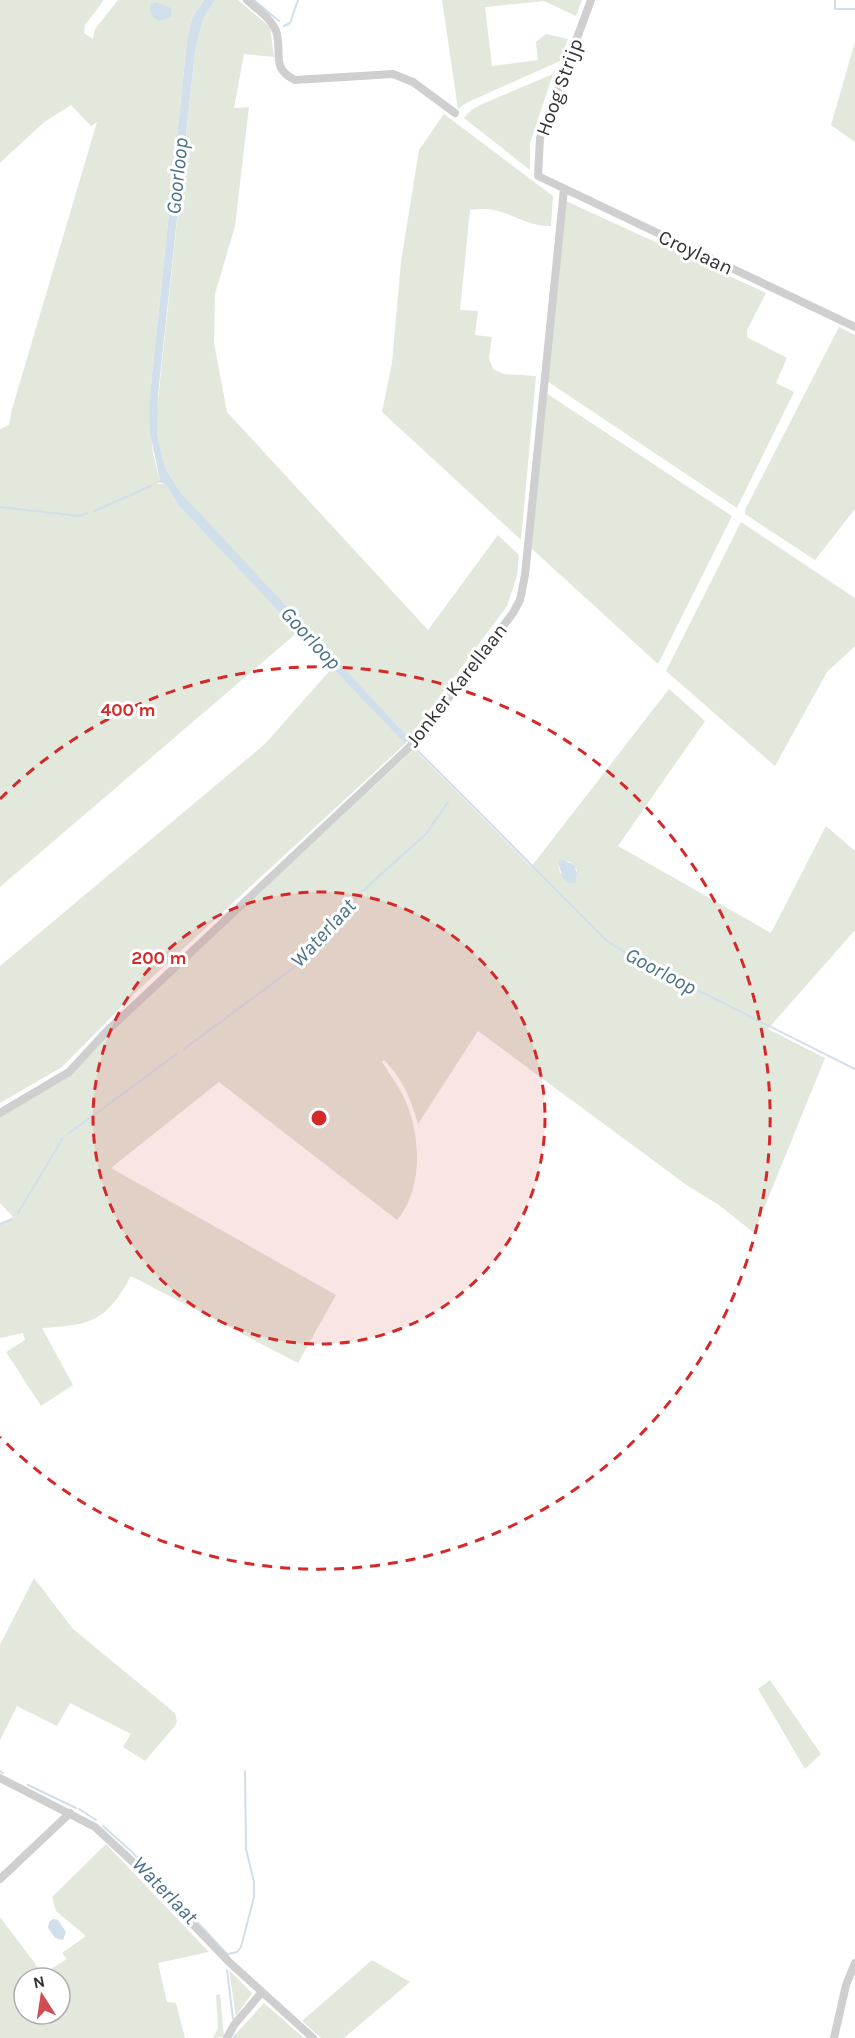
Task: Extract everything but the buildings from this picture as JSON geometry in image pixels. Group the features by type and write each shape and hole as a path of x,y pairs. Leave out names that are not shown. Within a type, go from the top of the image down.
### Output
{"street":[{"path":"247,0 273,25 279,65 284,74 295,80 393,74 413,82 455,113"},
{"name":"Hoog Strijp","path":"538,176 540,138 591,0"},
{"name":"Croylaan","path":"538,176 855,327"},
{"name":"Jonker Karellaan","path":"0,1113 69,1072 114,1024 416,741 513,614 520,600 525,575 564,189"},
{"path":"0,1778 95,1827 135,1863 229,1962 313,2038"},
{"path":"0,1879 70,1813"},
{"path":"834,2038 846,1985 855,1963"},
{"path":"227,2038 234,2025 262,1992"}],"shaded area":[{"path":"0,0 104,0 85,25 84,33 93,39 95,29 118,0 204,0 192,18 187,41 149,404 153,454 160,480 157,484 166,484 178,505 299,631 0,887 0,429 9,425 97,122 91,126 71,105 43,123 0,163"},
{"path":"215,0 238,0 270,27 274,57 244,54 234,108 249,107 235,226 215,294 214,343 227,412 428,630 498,535 519,555 517,576 507,606 409,738 219,536 181,493 165,468 157,433 157,410 195,52 203,19"},
{"path":"442,0 582,0 576,16 544,1 485,7 492,66 538,60 536,42 546,34 568,39 560,61 466,103 458,109"},
{"path":"855,42 855,142 831,125"},
{"path":"553,74 530,143 530,170 464,118 480,105"},
{"path":"444,114 553,196 551,226 530,223 493,210 470,210 460,310 478,311 475,335 492,337 489,358 493,369 504,374 536,376 521,540 382,412 392,363 401,262 419,150"},
{"path":"566,201 766,293 747,330 747,337 787,358 776,383 794,392 737,508 547,381"},
{"path":"839,327 855,335 855,509 815,560 745,514 745,510"},
{"path":"546,393 732,516 658,664 531,548"},
{"path":"741,522 855,598 855,646 827,672 775,766 666,671"},
{"path":"333,667 405,744 133,995 62,1067 0,1103 0,966 265,744"},
{"path":"669,689 705,721 618,846 771,933 826,826 855,851 855,930 768,1029 825,1058 754,1233 719,1205 688,1186 478,1031 418,1124 401,1082 391,1067 384,1060 382,1062 406,1102 415,1131 417,1147 415,1179 411,1194 397,1220 219,1082 111,1168 336,1295 298,1363 131,1276 113,1303 96,1318 73,1325 42,1328 73,1385 41,1406 6,1352 25,1340 23,1333 0,1338 0,1223 13,1217 0,1203 0,1115 56,1083 414,749 531,867","holes":["561,860 570,862 577,870 576,882 560,873 558,863"]},
{"path":"34,1578 73,1629 175,1713 177,1722 174,1727 145,1761 123,1747 131,1734 70,1703 57,1726 17,1706 0,1740 0,1645"},
{"path":"770,1680 821,1754 805,1769 758,1689"},
{"path":"106,1844 209,1952 158,1963 167,2002 176,2003 185,2038 0,2038 0,1917 37,1966 12,1966 12,2026 72,2026 72,1966 56,1966 67,1959 62,1953 86,1936 56,1911 52,1897"},
{"path":"372,1960 410,1982 344,2038 321,2038 302,2021"},
{"path":"229,1970 252,1993 236,2016"},
{"path":"220,1994 224,2037 213,2038 218,2028 216,1995"},
{"path":"264,2003 304,2038 232,2038"}],"water":[{"path":"204,0 215,0 203,19 195,52 158,395 157,433 165,468 181,493 409,738 405,744 178,505 166,484 157,482 160,480 150,433 149,404 187,41 192,18"},
{"path":"155,2 171,8 171,17 159,21 155,18 151,13 150,5"},
{"path":"561,859 574,865 577,873 576,882 568,883 563,878 558,863"},
{"path":"53,1919 58,1920 66,1932 63,1940 55,1938 48,1928 49,1922"}],"waterway":[{"path":"254,0 279,21"},
{"path":"284,26 290,23 298,0"},
{"path":"835,0 835,9 855,9"},
{"path":"94,511 151,486"},
{"path":"0,507 79,516 88,513"},
{"name":"Goorloop","path":"406,739 607,941 637,960 855,1069"},
{"name":"Waterlaat","path":"184,1049 304,960 359,894 426,834 448,802"},
{"name":"Waterlaat","path":"69,1133 177,1054"},
{"name":"Waterlaat","path":"18,1213 63,1138"},
{"name":"Waterlaat","path":"0,1224 11,1220"},
{"path":"228,1954 237,1952 241,1947 254,1897 254,1882 246,1849 245,1771"},
{"name":"Waterlaat","path":"28,1785 76,1808"},
{"name":"Waterlaat","path":"79,1809 96,1820"},
{"name":"Waterlaat","path":"103,1826 132,1852 228,1955"},
{"name":"Waterlaat","path":"227,1970 233,2019"}]}
